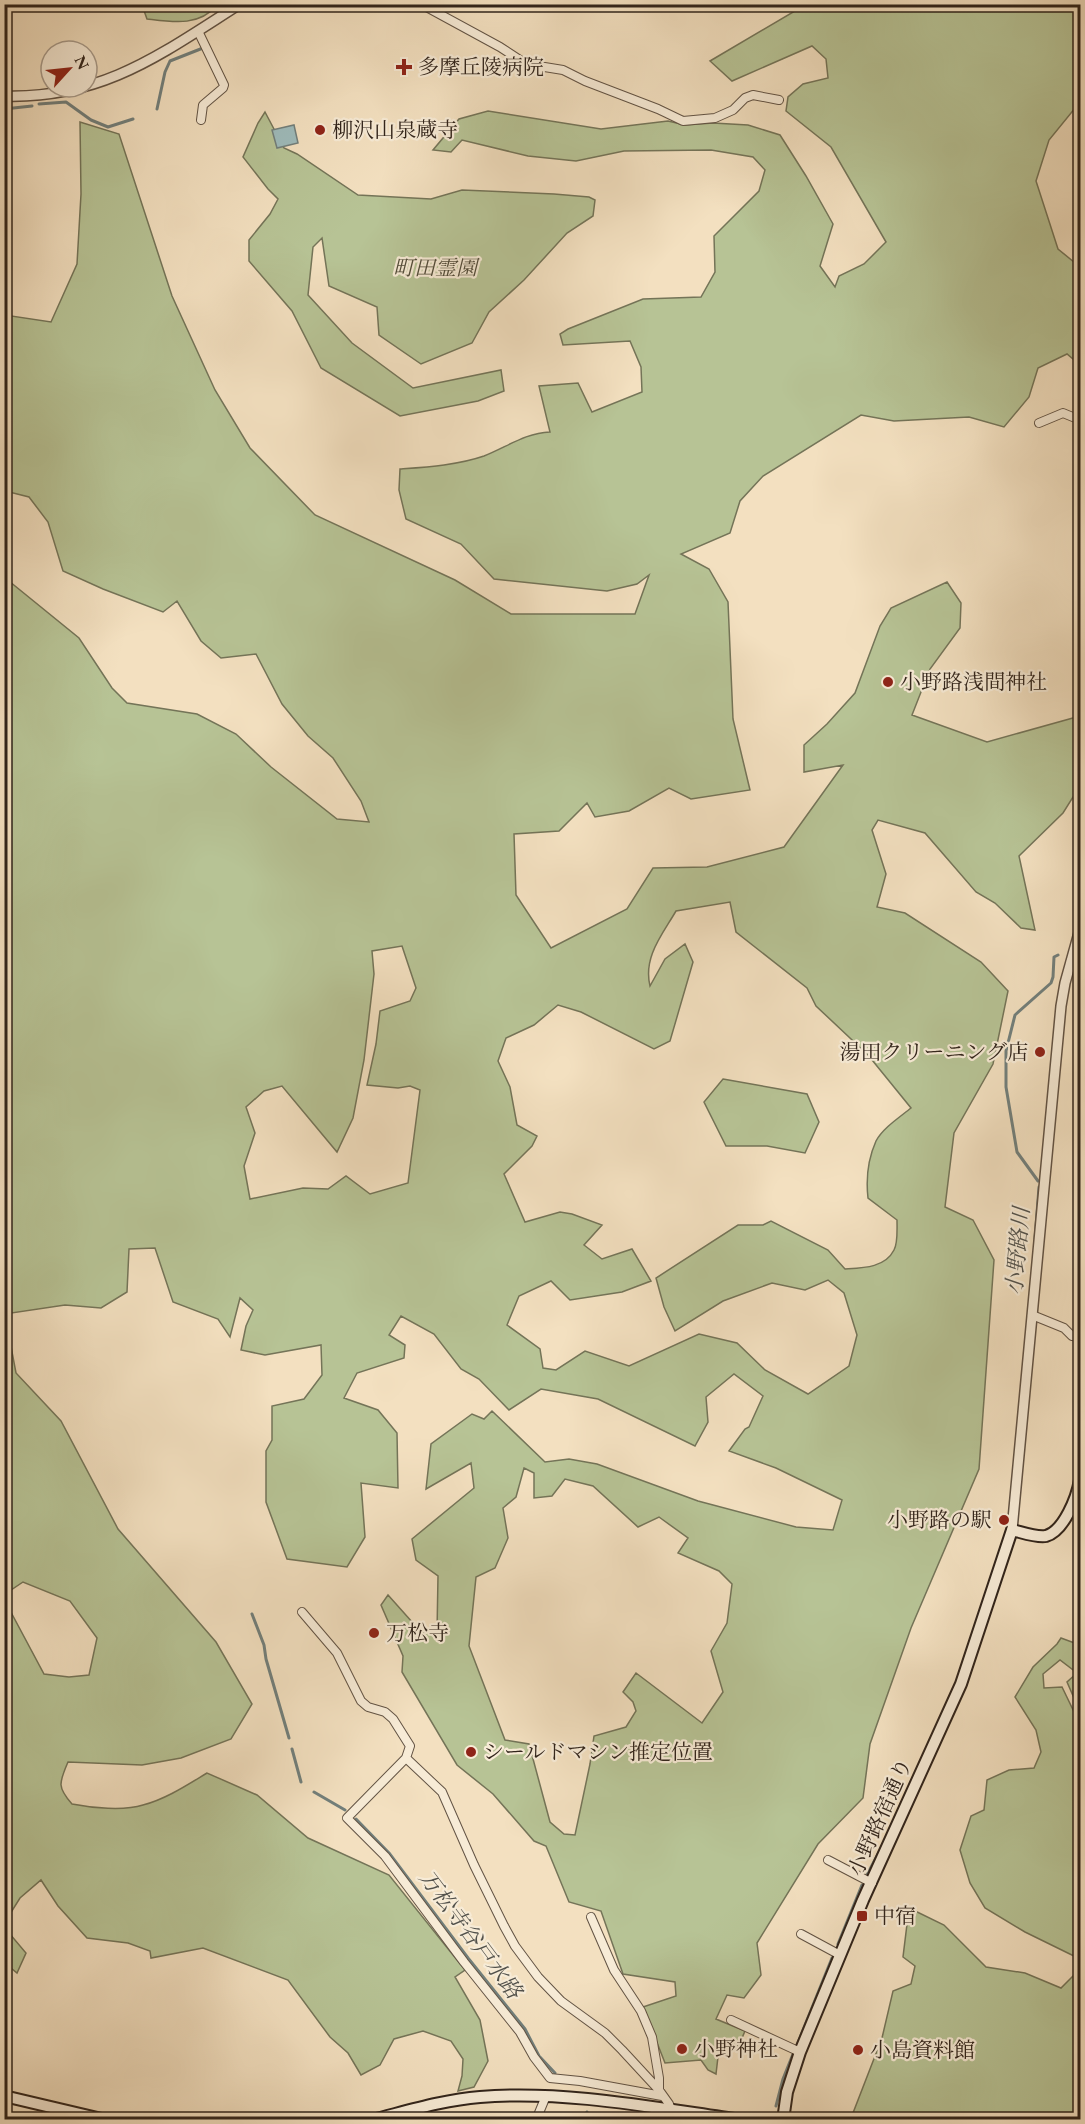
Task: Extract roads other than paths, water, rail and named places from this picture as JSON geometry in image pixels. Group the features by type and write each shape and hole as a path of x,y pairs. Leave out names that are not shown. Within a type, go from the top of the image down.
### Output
{"main road":[{"path":"1012,1530 1048,1536 1069,1512 1076,1498 1080,1480"},
{"name":"小野路宿通り","path":"783,2120 787,2092 800,2052 840,1955 961,1684 1012,1530"},
{"path":"4,2096 106,2120"},
{"path":"372,2120 451,2101 478,2097 546,2096 741,2120"}],"street":[{"path":"4,96 53,94 91,86 136,69 240,4"},
{"path":"421,4 500,47 526,64 563,70 684,121 716,118 733,110 745,98 753,95 779,100"},
{"path":"198,31 224,85 203,105 201,120"},
{"path":"1039,423 1063,413 1080,420"},
{"path":"1012,1530 1061,1006 1080,929"},
{"path":"1071,961 1080,968"},
{"path":"1032,1315 1064,1328 1072,1336 1080,1337"},
{"path":"302,1612 337,1653 361,1701 368,1707 385,1712 393,1719 410,1746 406,1758 347,1818 390,1863 520,2032 534,2057 550,2078 660,2093"},
{"path":"406,1758 442,1792 504,1926 538,1977 561,2001 604,2032 660,2093 669,2104 670,2110"},
{"path":"828,1860 872,1883"},
{"path":"591,1917 614,1970 641,2011 652,2037 660,2078 660,2093"},
{"path":"801,1934 840,1955"},
{"path":"731,2020 800,2052"},
{"path":"536,2120 546,2096"}],"water":[{"path":"294,125 298,143 277,148 272,130"}],"waterway":[{"path":"157,109 165,72 170,61 203,48"},
{"path":"39,104 66,102 91,120 108,127 133,119"},
{"path":"4,109 32,106"},
{"name":"小野路川","path":"1038,1181 1017,1152 1006,1087 1006,1051 1015,1015 1051,983 1054,957 1058,955"},
{"name":"小野路川","path":"1035,1239 1039,1187"},
{"name":"万松寺谷戸水路","path":"252,1614 264,1645 289,1738"},
{"name":"万松寺谷戸水路","path":"292,1749 301,1782"},
{"name":"万松寺谷戸水路","path":"314,1792 345,1810"},
{"name":"万松寺谷戸水路","path":"356,1819 389,1853 525,2029 539,2056 555,2073"},
{"name":"小野路川","path":"867,1875 879,1852"},
{"name":"小野路川","path":"838,1944 862,1885"},
{"name":"小野路川","path":"797,2045 832,1958"},
{"name":"小野路川","path":"776,2106 793,2054"},
{"name":"万松寺谷戸水路","path":"587,2112 590,2120"}],"place":[{"name":"多摩丘陵病院","path":"404,67"},
{"name":"柳沢山泉蔵寺","path":"320,130"},
{"name":"小野路浅間神社","path":"888,682"},
{"name":"湯田クリーニング店","path":"1040,1052"},
{"name":"小野路の駅","path":"1004,1520"},
{"name":"万松寺","path":"374,1633"},
{"name":"シールドマシン推定位置","path":"471,1752"},
{"name":"中宿","path":"862,1916"},
{"name":"小野神社","path":"682,2049"},
{"name":"小島資料館","path":"858,2050"}],"park label":[{"name":"町田霊園","path":"435,268"}]}
